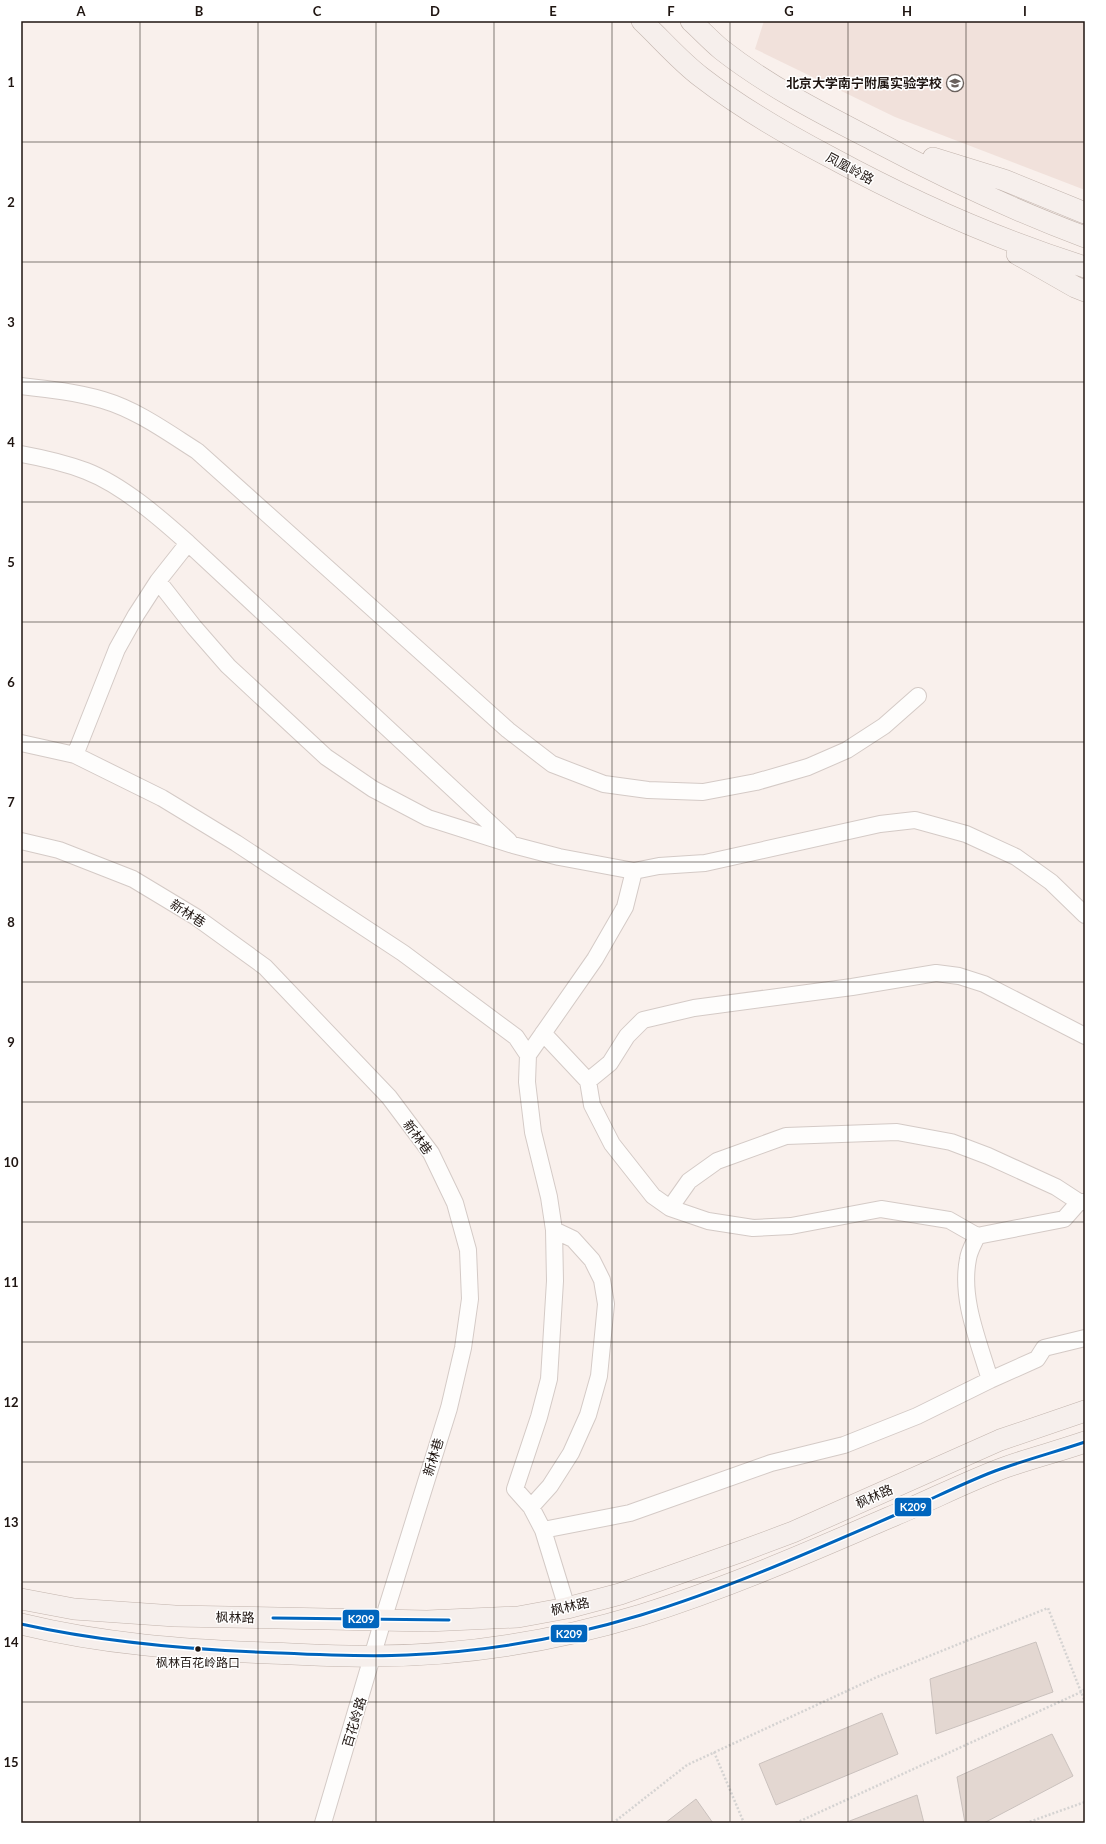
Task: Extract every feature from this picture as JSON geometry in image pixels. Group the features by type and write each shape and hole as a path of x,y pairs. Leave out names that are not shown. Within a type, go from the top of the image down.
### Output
{"main road":[{"name":"凤凰岭路","path":"642,21 701,77 772,125 865,176 963,222 1085,267"},
{"path":"691,21 721,49 749,69 818,110 873,140 971,188 1085,237"},
{"path":"873,140 1004,180 1085,213"},
{"path":"963,222 1075,287 1085,291"},
{"name":"枫林路","path":"21,1598 74,1609 175,1616 427,1621 510,1617 567,1608 620,1594 773,1540 1000,1440 1085,1411"},
{"name":"枫林路","path":"21,1624 58,1633 140,1645 192,1650 373,1656 421,1654 510,1645 557,1637 642,1614 755,1575 1004,1468 1085,1442"}],"street":[{"path":"21,386 61,391 103,400 149,420 197,451 508,730 552,764 604,784 648,790 703,792 756,782 808,767 847,750 884,726 918,696"},
{"path":"21,454 54,460 87,472 117,488 152,511 188,542 513,845"},
{"path":"75,755 117,649 136,615 158,581 188,542"},
{"path":"158,581 194,627 228,666 326,757 373,789 428,818 513,845 559,857 634,871 660,866 705,863 880,824 915,820 966,834 1016,857 1051,882 1085,915"},
{"path":"21,743 75,755 105,768 169,802 236,843 403,953 516,1037 528,1055"},
{"name":"新林巷","path":"21,841 59,850 134,879 196,917 265,967 389,1097 431,1153 455,1203 468,1250 470,1299 463,1348 449,1408 383,1620"},
{"path":"567,1608 543,1530 531,1507 514,1489 549,1379 555,1281 554,1230 533,1132 527,1082 528,1055 595,959 625,907 634,871"},
{"path":"588,1081 610,1063 627,1036 644,1020 694,1008 852,987 936,973 959,976 984,984 1085,1036"},
{"path":"544,1033 588,1081 592,1105 612,1144 653,1196 670,1208 708,1221 753,1228 791,1226 881,1209 949,1220 977,1236 1064,1219 1082,1202 1056,1187 988,1156 951,1142 897,1132 786,1136 717,1161 689,1181 670,1208"},
{"path":"531,1507 550,1486 571,1453 588,1415 599,1376 606,1304 602,1280 592,1260 573,1239 554,1230"},
{"path":"977,1236 968,1258 966,1291 974,1326 990,1380"},
{"path":"543,1530 630,1514 771,1463 844,1446 917,1416 1037,1358 1044,1348 1085,1338"},
{"name":"百花岭路","path":"323,1823 383,1620"}],"path":[{"path":"613,1823 687,1765 877,1677 1048,1608 1085,1702"},
{"path":"796,1823 1085,1689"},
{"path":"714,1752 744,1823"},
{"path":"1026,1823 1085,1802"}],"shaded area":[{"name":"北京大学南宁附属实验学校","path":"764,21 1085,21 1085,190 895,117 755,49"}],"building":[{"path":"1036,1642 1053,1692 936,1734 930,1679"},
{"path":"882,1713 898,1754 776,1805 759,1764"},
{"path":"1052,1734 1073,1776 984,1823 965,1823 957,1777"},
{"path":"917,1795 924,1823 847,1823 847,1822"},
{"path":"696,1799 713,1823 665,1823"}],"transit line":[{"name":"K209","path":"21,1624 53,1631 117,1641 182,1648 246,1652 391,1656 466,1651 496,1647 583,1631 675,1604 810,1552 984,1475 1085,1442"},
{"name":"K209","path":"273,1618 449,1620"}],"place":[{"name":"北京大学南宁附属实验学校","path":"955,83"},
{"name":"枫林百花岭路口","path":"198,1649"}]}
